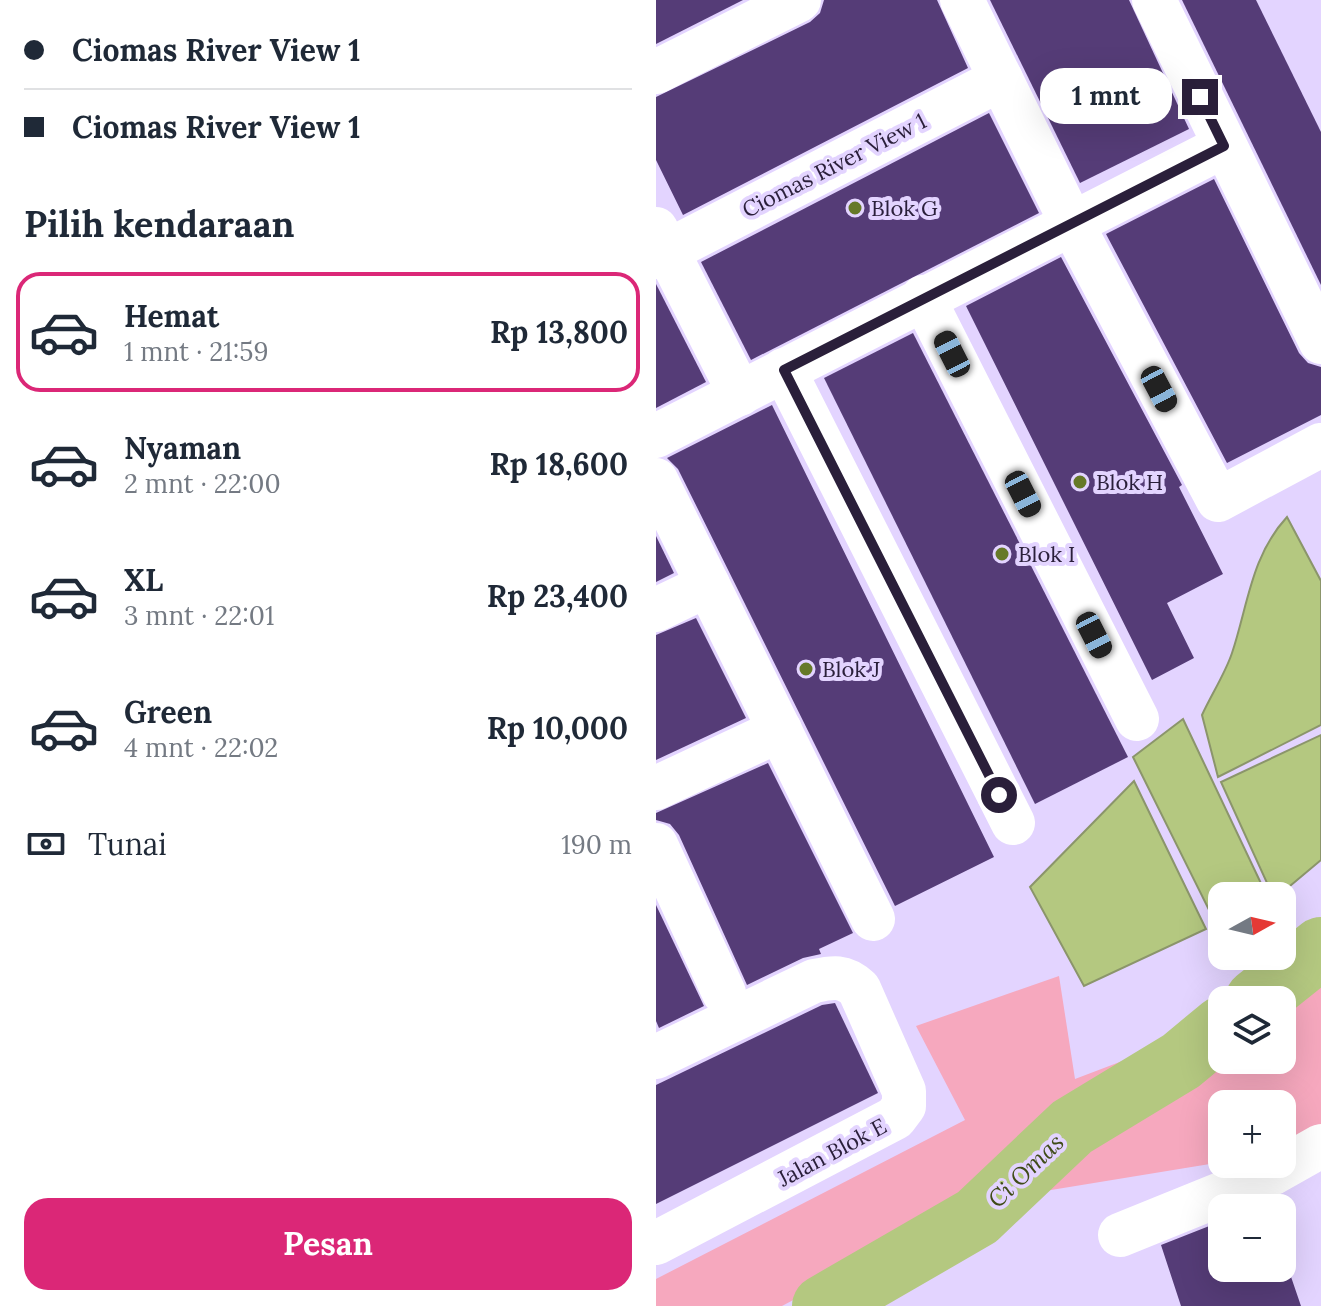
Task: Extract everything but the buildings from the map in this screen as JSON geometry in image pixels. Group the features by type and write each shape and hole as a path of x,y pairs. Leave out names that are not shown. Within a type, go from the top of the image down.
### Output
{"street":[{"path":"656,72 799,0"},
{"path":"962,0 1071,222 1218,500 1321,445"},
{"path":"1154,0 1321,342"},
{"name":"Ciomas River View 1","path":"740,394 660,246 1001,79"},
{"path":"656,436 1224,146"},
{"path":"923,297 1137,719"},
{"path":"784,370 1013,823"},
{"path":"656,480 873,919"},
{"path":"656,610 708,585"},
{"path":"656,788 780,730"},
{"path":"656,845 724,993"},
{"name":"Jalan Blok E","path":"656,1057 814,981 835,976 849,980 859,989 904,1091 904,1106 895,1118 656,1243"},
{"path":"1120,1235 1273,1173 1321,1146"}],"shaded area":[{"path":"1287,517 1321,581 1321,725 1218,777 1202,715 1226,669 1265,548"},
{"path":"1183,719 1260,882 1208,882 1208,908 1133,757"},
{"path":"1321,735 1321,860 1295,882 1267,882 1221,782"},
{"path":"1134,781 1206,929 1084,986 1030,887"},
{"path":"1059,976 1075,1079 1208,1028 1208,1074 1296,1074 1296,995 1321,985 1321,1132 1296,1143 1296,1090 1208,1090 1208,1164 977,1202 782,1306 656,1306 656,1279 965,1120 916,1026"}],"waterway":[{"name":"Ci Omas","path":"1274,986 1321,948"},
{"name":"Ci Omas","path":"823,1306 977,1217 1072,1127 1181,1061 1208,1039"}],"place":[{"name":"Blok G","path":"855,208"},
{"name":"Blok H","path":"1080,482"},
{"name":"Blok I","path":"1002,554"},
{"name":"Blok J","path":"806,669"}],"route":[{"path":"999,795 784,370 1224,146 1200,97"}]}
